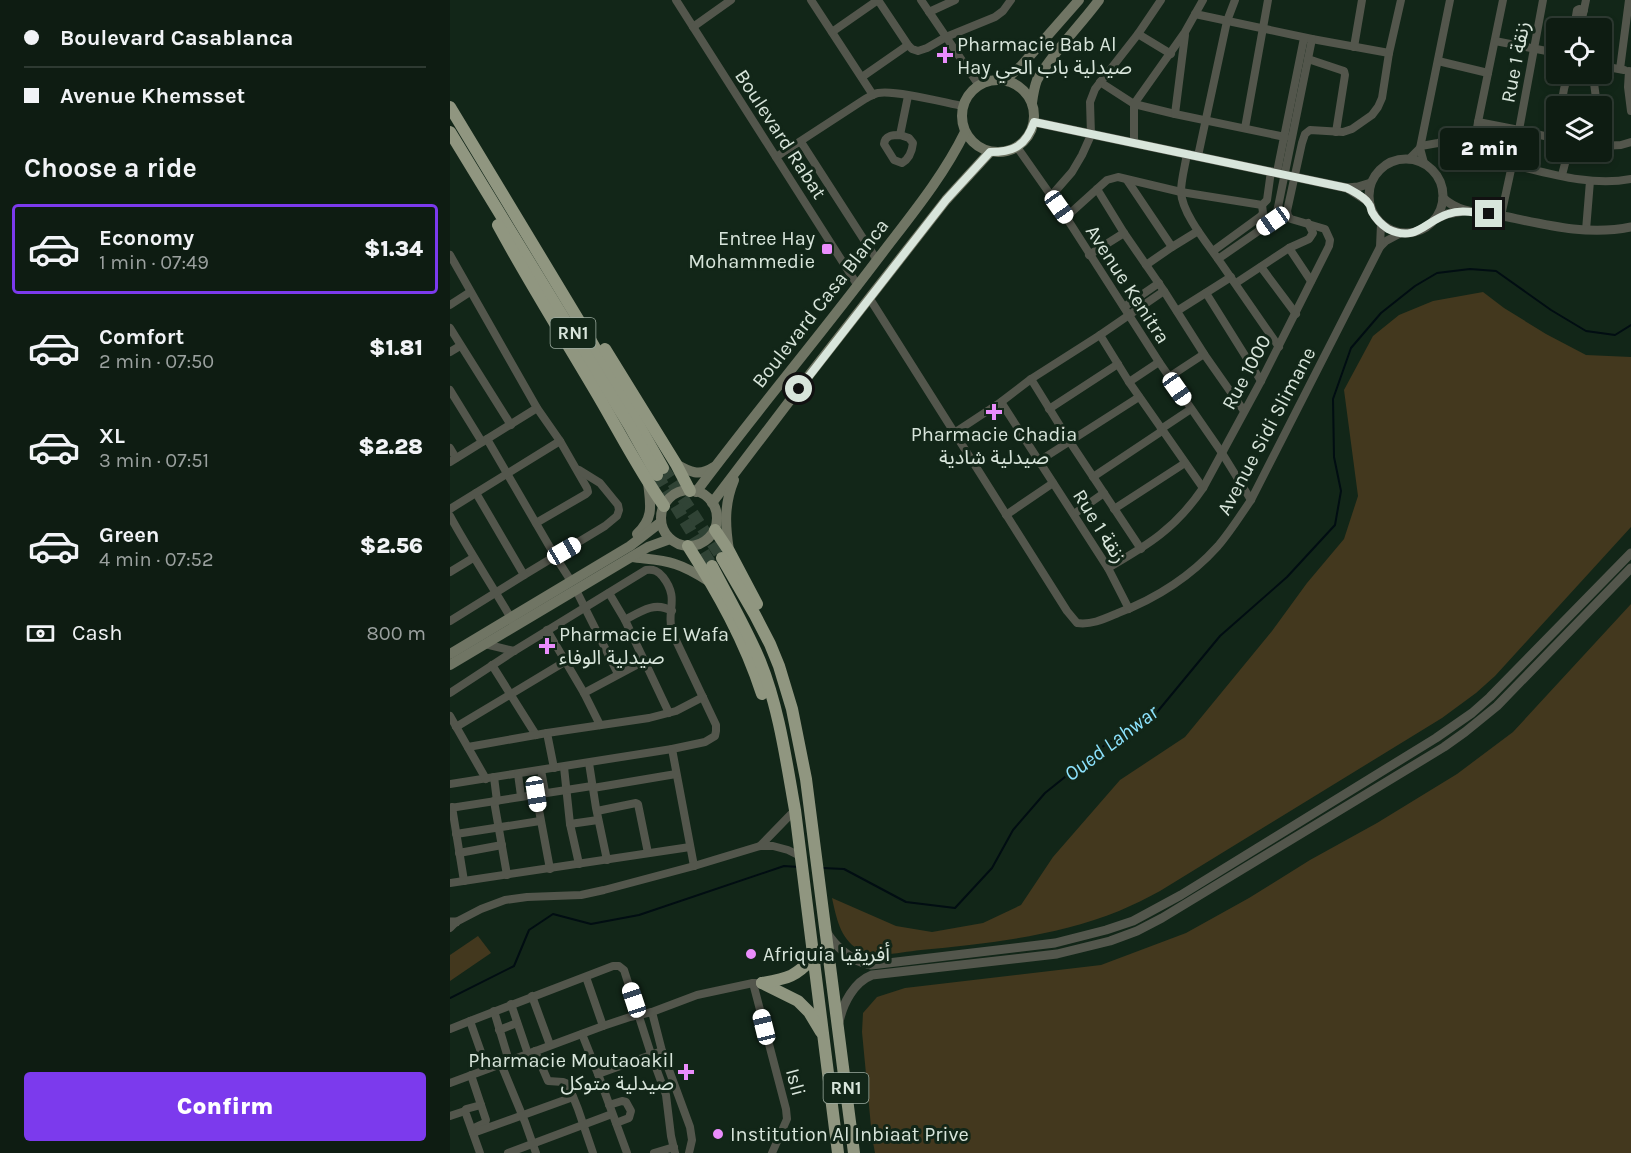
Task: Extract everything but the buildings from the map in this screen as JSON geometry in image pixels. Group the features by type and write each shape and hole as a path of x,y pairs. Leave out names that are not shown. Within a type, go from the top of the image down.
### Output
{"highway":[{"name":"RN1","path":"450,106 587,334 656,475"},
{"path":"450,132 488,193 488,207 523,272 600,398 656,475 664,506"},
{"path":"501,190 507,195 553,265 693,491"},
{"path":"715,530 726,554"},
{"path":"688,546 727,611 752,665 777,743 788,797 795,810"},
{"name":"RN1","path":"726,554 770,629 803,721 813,798 810,811 854,1153"},
{"name":"RN1","path":"712,566 748,634 762,667 776,714 795,810 838,1153"},
{"path":"758,983 787,978 797,973 814,957"},
{"path":"758,983 798,1001 809,1012 824,1035"}],"main road":[{"path":"1005,80 1021,66 1079,0"},
{"path":"1032,104 1026,93 1017,85 1005,80 989,80 978,84 969,93 962,106 964,132 980,148 990,152 1004,152 1025,141 1034,122 1032,104 1037,81 1099,0"},
{"name":"Boulevard Casa Blanca","path":"693,491 717,465 858,286 930,190 955,152 964,132"},
{"name":"Boulevard Casa Blanca","path":"712,503 946,200 990,152"},
{"path":"676,464 689,472 708,471 717,465"},
{"path":"726,554 726,512 731,486 737,472"},
{"path":"630,551 633,538 644,527 650,516 656,475"},
{"path":"693,491 708,498 712,503 716,511 715,530 709,539 699,545 678,544 664,531 662,514 664,506 675,494 693,491"},
{"path":"450,654 512,622 630,551 662,522"},
{"path":"630,551 670,539"},
{"path":"630,551 675,564 696,573 711,583"},
{"path":"450,665 485,644 512,622"}],"street":[{"name":"Boulevard Rabat","path":"676,0 858,286"},
{"path":"693,27 731,0"},
{"path":"811,0 873,95"},
{"path":"832,32 878,0 907,43 915,50 922,50 946,37 995,17 1011,0"},
{"path":"921,0 978,84"},
{"path":"929,12 955,0"},
{"path":"1051,196 1072,172 1082,155 1090,135 1090,102 1100,82 1138,34 1161,0"},
{"path":"1134,143 1134,104 1171,54 1203,0"},
{"path":"1198,156 1227,21 1235,0"},
{"path":"1245,128 1268,0"},
{"path":"1354,47 1362,0"},
{"path":"1296,177 1302,143 1308,131 1313,129 1343,132 1352,129 1372,115 1378,107 1382,98 1401,0"},
{"path":"1424,163 1420,147 1450,0"},
{"path":"1503,0 1476,132 1480,141 1493,157 1504,163 1590,181 1631,179"},
{"name":"Rue 1 زنقة","path":"1520,130 1543,0"},
{"path":"1582,18 1586,0"},
{"path":"1629,0 1627,71 1631,111"},
{"path":"1576,18 1577,10 1584,10"},
{"path":"1195,14 1389,53"},
{"path":"1175,114 1185,32"},
{"path":"1138,34 1171,54"},
{"path":"1262,205 1267,200 1278,172 1308,59 1308,38"},
{"path":"1218,259 1276,217 1278,172 1308,38"},
{"path":"1495,41 1546,51"},
{"path":"862,77 907,43"},
{"path":"1308,59 1344,71 1336,132"},
{"path":"1438,61 1488,74"},
{"path":"1612,68 1627,71"},
{"path":"1100,82 1134,104 1285,137"},
{"path":"776,157 873,95 882,93 908,96 962,106"},
{"path":"900,135 908,96"},
{"path":"1034,122 1347,188 1371,183"},
{"path":"1478,122 1546,136"},
{"path":"1409,159 1420,147 1438,143 1462,131 1476,132"},
{"path":"801,142 877,260"},
{"path":"1612,145 1631,142"},
{"name":"Avenue Kenitra","path":"1017,147 1066,217 1251,500"},
{"path":"1187,154 1181,192 1184,206 1198,231 1279,347"},
{"path":"1405,158 1424,163 1440,180 1443,198 1440,212 1423,229 1411,233 1401,233 1387,228 1372,213 1368,191 1371,183 1380,168 1392,161 1405,158"},
{"path":"1562,176 1566,162"},
{"path":"1502,216 1512,165"},
{"path":"1066,217 1107,180 1118,177 1181,192 1262,205"},
{"name":"Rue 1000","path":"1108,568 1141,549 1178,521 1203,488 1262,381 1329,246 1330,240 1325,229 1288,216 1287,211 1296,177"},
{"path":"1127,180 1172,247"},
{"path":"1586,230 1590,181"},
{"path":"1347,188 1369,202"},
{"path":"1097,189 1204,354 1244,411"},
{"path":"1443,198 1463,211 1502,216 1565,229 1616,230 1631,227"},
{"path":"1212,251 1261,216 1262,205"},
{"path":"1434,220 1463,211"},
{"path":"1177,311 1206,293 1261,267 1312,236 1308,223"},
{"name":"Avenue Sidi Slimane","path":"1380,247 1381,224"},
{"path":"1146,265 1198,231"},
{"path":"1089,255 1124,233"},
{"name":"Avenue Sidi Slimane","path":"1006,515 1077,623 1098,621 1129,609 1175,584 1217,547 1251,500 1380,247 1401,233"},
{"path":"1289,248 1311,281"},
{"path":"450,255 537,408 560,441 587,488 587,493 537,523"},
{"path":"1261,267 1296,314"},
{"path":"1124,307 1159,283"},
{"path":"954,433 1164,291"},
{"path":"450,305 470,292"},
{"path":"1206,293 1262,381"},
{"path":"870,299 1006,515 1053,483"},
{"path":"450,328 510,425"},
{"path":"1100,335 1139,397 1203,488"},
{"path":"450,352 460,346"},
{"path":"1169,376 1204,354"},
{"path":"1129,382 1159,362"},
{"path":"1049,410 1118,364"},
{"path":"1031,379 1141,549"},
{"path":"450,390 507,473 574,585 618,675"},
{"path":"1039,461 1139,397"},
{"name":"Rue 1 زنقة","path":"1001,402 1108,568 1129,609"},
{"path":"450,448 453,460 537,408"},
{"path":"1093,477 1191,409"},
{"path":"450,508 560,441"},
{"path":"1114,509 1185,463"},
{"path":"450,621 605,526 617,516 618,505 605,487 576,468"},
{"path":"476,493 524,575"},
{"path":"1074,514 1104,493"},
{"path":"450,516 453,529 496,593 512,622"},
{"path":"825,928 833,941 847,955 861,963 871,965 1055,943 1133,921 1191,889 1467,717 1490,697 1631,553"},
{"path":"450,572 473,558"},
{"path":"450,693 547,630 651,569 660,573 668,584 672,598 670,621 672,632 716,725 715,736 705,742 589,763 450,784"},
{"path":"838,1024 840,1014 853,990 873,975 1057,954 1137,931 1187,904 1465,732 1497,706 1629,570"},
{"path":"609,592 625,620 669,713"},
{"path":"625,620 656,606 672,610"},
{"path":"547,630 600,725"},
{"path":"485,644 514,651"},
{"path":"456,727 566,661"},
{"path":"584,693 644,661"},
{"path":"492,665 536,735"},
{"path":"468,747 649,718 669,713 704,697"},
{"path":"450,716 490,778 496,801 507,875"},
{"path":"547,733 554,768"},
{"path":"672,749 694,866"},
{"path":"589,763 607,860"},
{"path":"564,767 570,824 579,864"},
{"path":"541,770 545,792"},
{"path":"518,774 521,796"},
{"path":"464,881 451,808 676,774"},
{"path":"536,794 550,868"},
{"path":"597,811 636,802 648,853"},
{"path":"760,846 795,810"},
{"path":"570,824 598,820"},
{"path":"455,840 499,827 540,821"},
{"path":"459,853 502,845"},
{"path":"452,924 505,900 581,895 694,866 760,846 773,846 788,850 801,860"},
{"path":"450,883 690,847"},
{"path":"450,1029 532,996 613,966 619,966 624,970 666,1095 675,1150 654,1153"},
{"path":"585,977 603,1026"},
{"path":"450,1071 452,1082 603,1026 652,1012 697,995 758,983"},
{"name":"Isli","path":"758,983 787,1119 772,1153"},
{"path":"532,996 550,1046"},
{"path":"511,1005 517,1023 548,1081 568,1084 593,1153"},
{"path":"494,1011 505,1063 536,1153"},
{"path":"652,1012 662,1051 690,1127 692,1140 689,1153"},
{"path":"470,1021 487,1069"},
{"path":"499,1030 517,1023"},
{"path":"582,1034 627,1153"},
{"path":"598,1074 662,1051"},
{"path":"471,1075 486,1122 472,1131"},
{"path":"472,1131 523,1116 573,1097"},
{"path":"609,1105 626,1102 631,1111 629,1118 616,1123"},
{"path":"450,1116 481,1105"},
{"path":"465,1111 480,1153"},
{"path":"508,1153 612,1113"}],"shaded area":[{"path":"1483,292 1546,334 1586,355 1631,357 1631,527 1495,676 1442,718 1160,891 1119,911 1047,933 971,945 873,954 852,945 840,926 832,898 896,926 932,932 983,923 1021,905 1053,857 1120,780 1185,737 1344,539 1358,496 1344,390 1373,336 1399,315 1433,301"},
{"path":"1631,604 1631,1153 875,1153 862,1032 863,1013 877,997 905,988 1101,965 1186,933 1457,774 1513,732"},
{"path":"478,936 491,953 450,981 450,955"}],"waterway":[{"name":"Oued Lahwar","path":"822,868 844,869 906,902 955,908 992,868 1013,830 1045,793 1106,744 1153,717 1220,636 1287,577 1335,525 1341,491 1334,457 1333,399 1351,348 1381,313 1415,286 1437,273 1470,269 1496,271 1551,310 1586,331 1615,335 1631,325"},
{"name":"Oued Lahwar","path":"450,998 514,966 529,930 553,914 591,924 639,915 784,866 799,867"}],"tunnel":[{"path":"663,468 722,558"},
{"path":"657,475 712,566"}],"place":[{"name":"Pharmacie Bab Al Hay صيدلية باب الحي","path":"945,55"},
{"name":"Entree Hay Mohammedie","path":"827,249"},
{"name":"Pharmacie Chadia صيدلية شادية","path":"994,412"},
{"name":"Pharmacie El Wafa صيدلية الوفاء","path":"547,646"},
{"name":"Afriquia أفريقيا","path":"751,954"},
{"name":"Pharmacie Moutaoakil صيدلية متوكل","path":"686,1072"},
{"name":"Institution Al Inbiaat Prive","path":"718,1134"}],"route":[{"path":"799,389 946,200 975,167 990,152 1004,152 1025,141 1034,122 1347,188 1369,202 1378,222 1399,232 1411,233 1423,229 1434,220 1448,214 1463,211 1489,214"}]}
